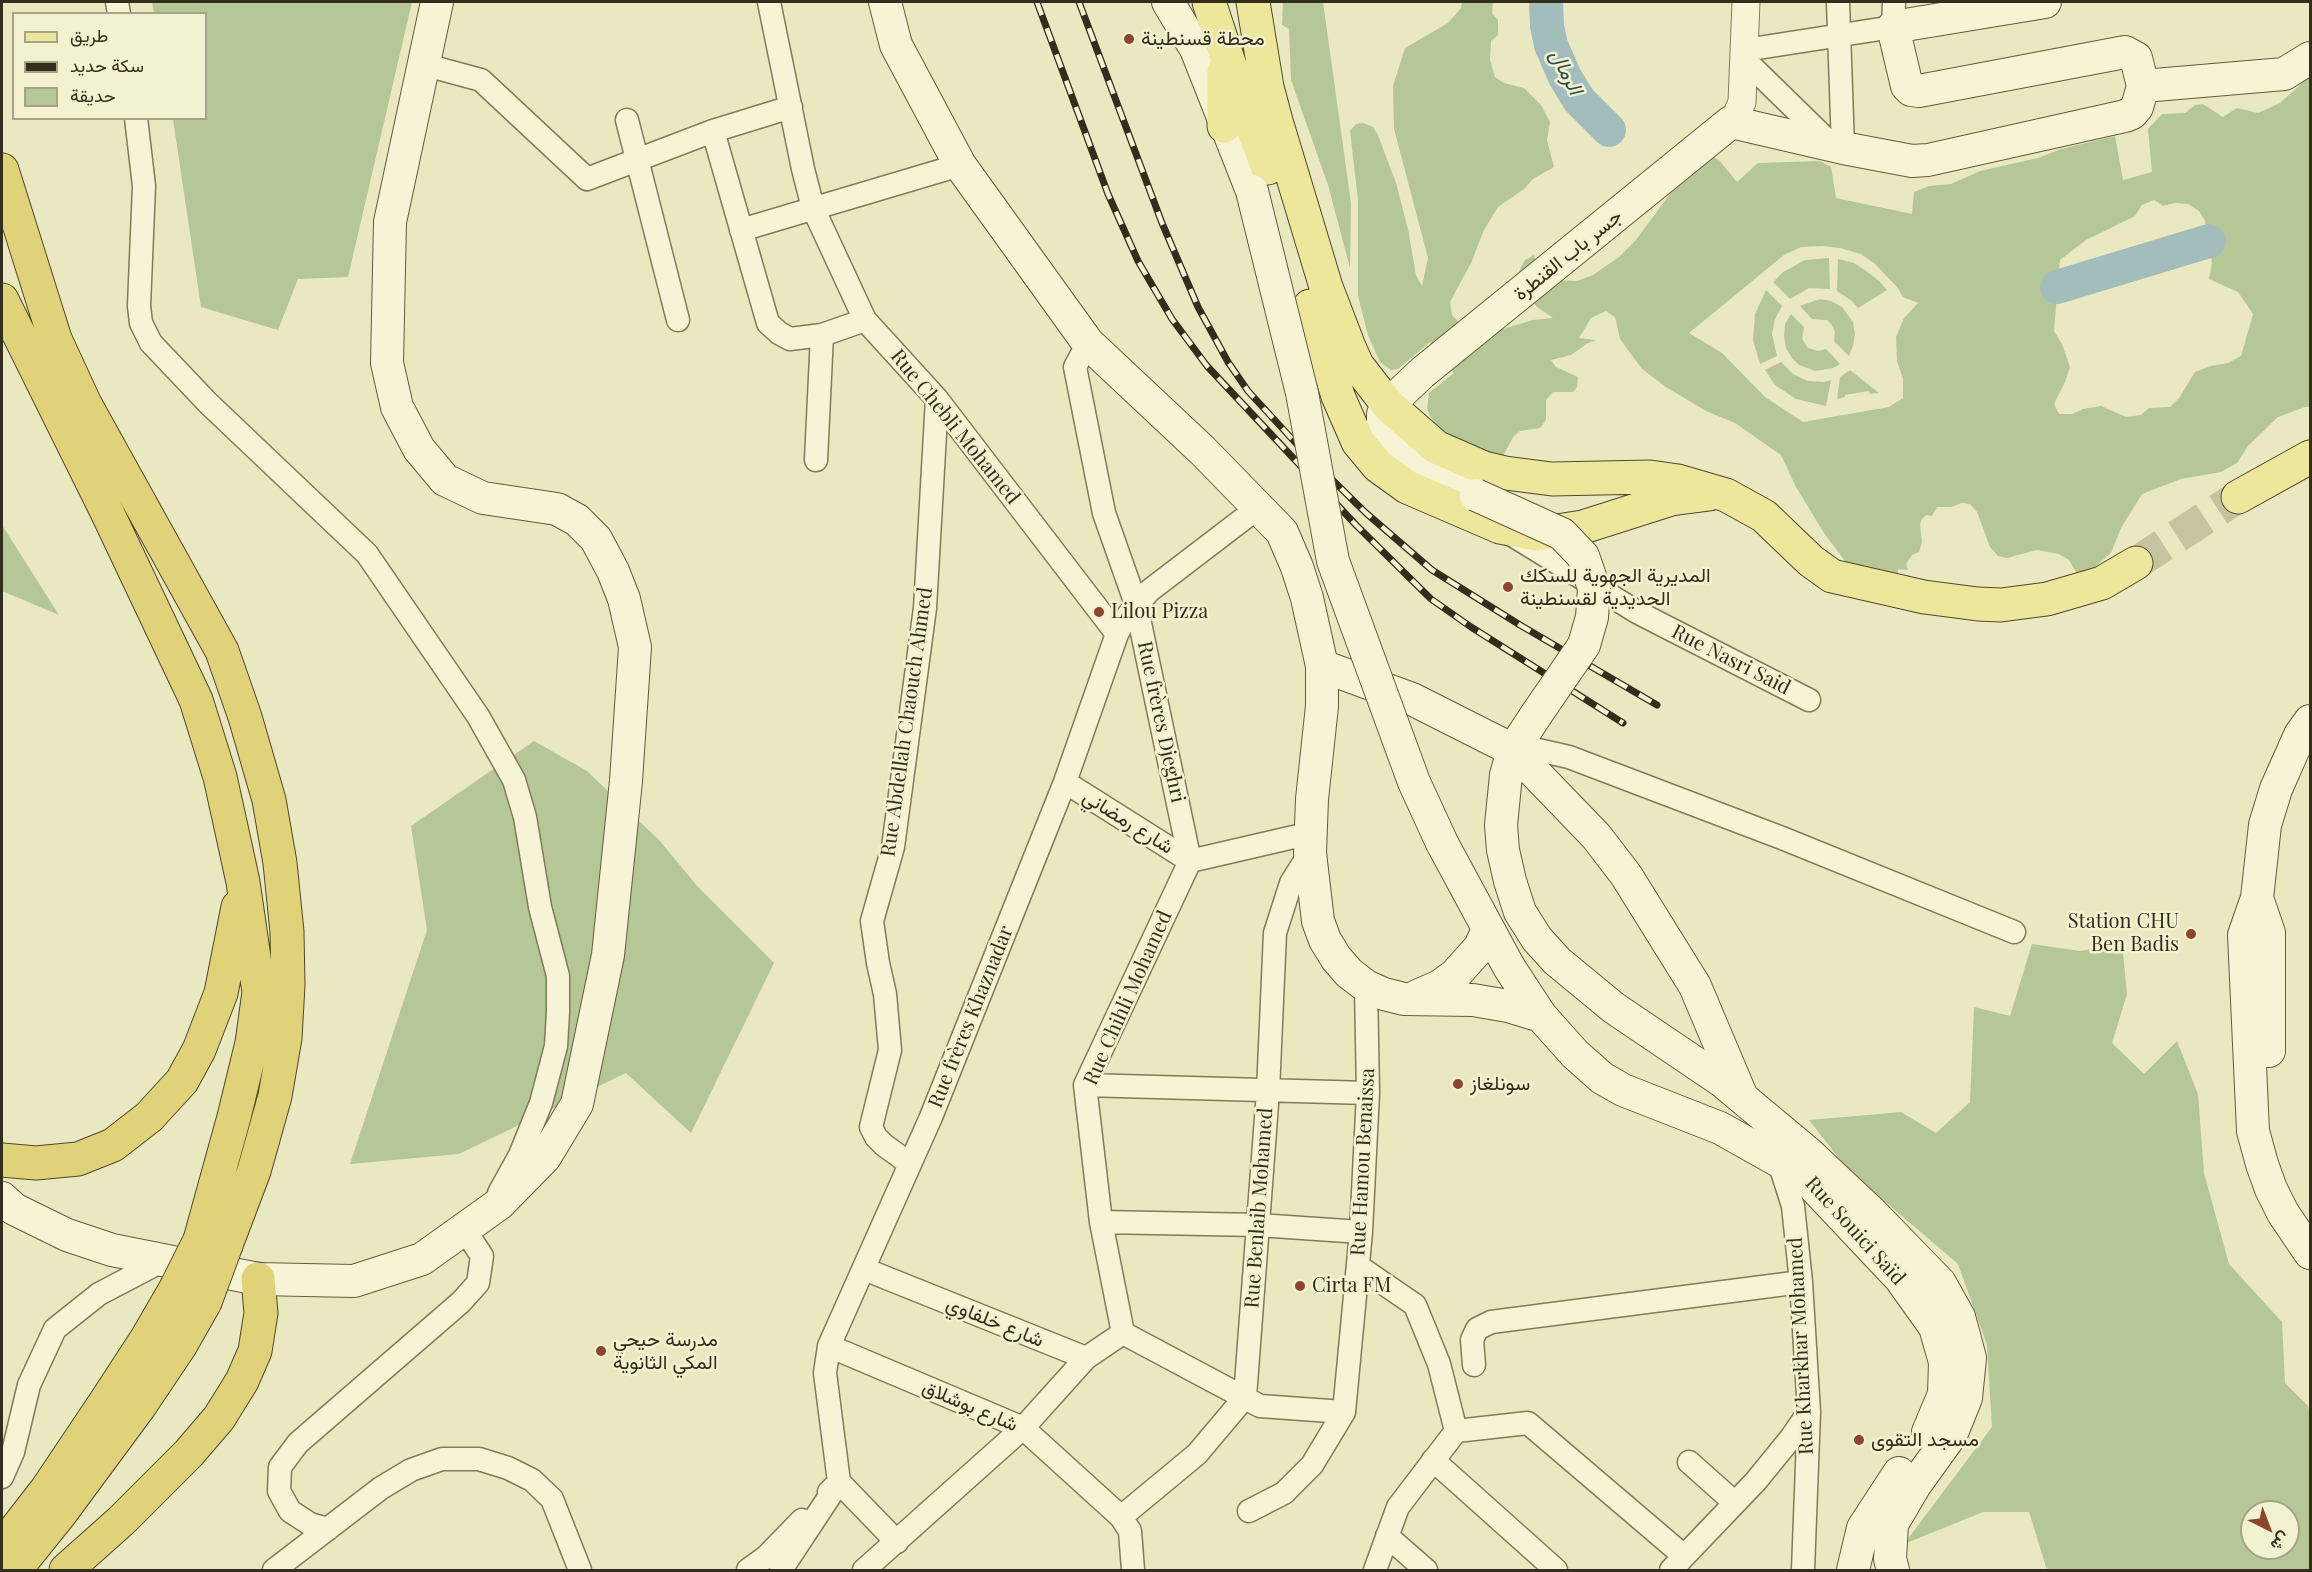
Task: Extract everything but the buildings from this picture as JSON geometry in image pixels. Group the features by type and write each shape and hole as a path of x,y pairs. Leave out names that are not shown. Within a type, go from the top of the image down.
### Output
{"highway":[{"path":"2,170 55,339 86,404 222,651 245,717 269,800 280,862 287,932 288,985 285,1038 274,1096 254,1171 213,1242 181,1284 47,1489 2,1547"},
{"path":"2,300 196,699 220,777 243,882 259,992 252,1043 234,1117 213,1242"},
{"path":"2,1160 36,1163 78,1160 113,1145 149,1117 182,1081 200,1050 221,993 243,882"},
{"path":"66,1570 121,1521 189,1453 219,1418 242,1381 255,1352 261,1313 258,1279"},
{"path":"15,1570 60,1514 139,1407 180,1346 181,1284"}],"main road":[{"path":"2,1198 14,1209 67,1235 112,1250 181,1284 258,1279 354,1281 422,1259 500,1204 546,1157 577,1104 608,955 626,781 635,647 624,599 614,571 596,539 577,520 557,509 483,498 445,480 419,449 397,407 387,363 390,222 437,2"},
{"path":"885,2 896,45 914,84 960,165 1088,343 1259,507 1282,532 1297,567 1322,666 1322,706 1312,799 1310,843 1318,921 1325,940 1336,958 1349,973 1366,986 1384,994 1404,999 1473,1000 1508,1006 1541,1016"},
{"name":"Rue Souici Saïd","path":"1168,2 1196,49 1224,126 1252,191 1302,393 1333,561 1414,782 1442,843 1509,967 1541,1016 1575,1053 1613,1084 1647,1100 1720,1128 1802,1174 1900,1278 1935,1327 1945,1362 1944,1394 1929,1431 1863,1528 1854,1564"},
{"path":"1209,2 1273,181 1338,396 1358,442 1378,466 1407,487 1500,527 1537,534 1583,528 1671,500 1710,494 1726,495"},
{"path":"1253,2 1273,110 1333,306 1357,365 1388,405 1436,447 1457,458 1505,473 1552,479 1663,478 1726,495 1764,516 1820,570 1846,580 1909,594 1968,603 2001,605 2086,589 2102,583 2136,563"},
{"path":"1722,130 1838,147 1912,161 1928,160 2125,116 2137,107 2143,86 2136,58 2125,52 1919,91 1911,90 1907,86 1894,14 2045,2"},
{"path":"1224,46 1224,126"},
{"path":"2143,86 2284,74 2310,58"},
{"name":"جسر باب القنطرة","path":"1388,405 1423,372 1722,130"},
{"path":"1388,405 1383,414 1383,430 1386,437 1406,459 1428,473 1562,534 1583,556 1594,588 1592,617 1584,645 1513,750 1506,775 1502,800 1503,850 1520,912 1537,939 1557,961 1614,1008 1741,1095 1807,1152 1874,1214 1940,1283 1959,1317 1970,1358 1966,1398 1951,1434 1915,1485 1892,1524 1890,1559 1893,1570"},
{"path":"2238,497 2310,457"},
{"path":"1552,479 1566,496 1583,528"},
{"path":"1322,666 1412,699 1513,750 1596,837 1626,875 1695,986 1741,1095"},
{"path":"2310,721 2287,761 2276,789 2265,825 2257,898 2244,935 2253,1131 2271,1190 2283,1213 2310,1253"},
{"path":"2257,898 2269,933 2269,1092 2272,1134 2288,1186 2310,1223"},
{"path":"1404,999 1440,986 1455,975 1480,946 1488,929"},
{"path":"1720,1128 1741,1095"}],"street":[{"name":"Rue Chebli Mohamed","path":"769,2 803,170 813,208 865,320 937,399 1117,634"},
{"path":"1722,130 1737,114 1742,102 1746,2"},
{"path":"1838,2 1838,147"},
{"path":"1745,55 1839,35 1894,14"},
{"path":"1745,55 1838,147"},
{"path":"422,64 481,80 587,179 713,130 791,106"},
{"path":"136,120 144,186 139,306 141,323 151,343 208,403 367,554 478,716 514,780 525,817 540,907 558,976 556,1046 541,1103 520,1155 490,1210"},
{"path":"627,120 678,320"},
{"path":"713,130 768,323 790,339 822,335 865,320"},
{"path":"741,230 960,165"},
{"path":"816,460 822,335"},
{"name":"Rue frères Djeghri","path":"1088,343 1075,367 1104,513 1136,604 1190,861"},
{"name":"Rue Abdellah Chaouch Ahmed","path":"910,1164 884,1145 876,1137 871,1127 891,1050 885,994 872,921 893,847 925,608 937,399"},
{"name":"Rue frères Khaznadar","path":"839,1482 825,1372 829,1346 936,1106 1065,782 1117,634 1136,604 1162,580 1259,507"},
{"name":"Rue Nasri Said","path":"1500,527 1637,612 1809,700"},
{"path":"1513,750 1538,750 1569,757 1782,838 2014,932"},
{"name":"شارع رمضاني","path":"1065,782 1190,861"},
{"path":"1190,861 1310,843"},
{"name":"Rue Benlaib Mohamed","path":"1245,1397 1268,1091 1275,933 1291,882 1310,843"},
{"name":"Rue Chihli Mohamed","path":"1123,1334 1101,1222 1085,1085 1190,861"},
{"name":"Rue Hamou Benaissa","path":"1248,1511 1284,1493 1312,1465 1344,1412 1361,1232 1368,1093 1366,986"},
{"path":"1085,1085 1368,1093"},
{"name":"Rue Kharkhar Mohamed","path":"1778,1159 1793,1206 1801,1282 1809,1412 1803,1570"},
{"path":"1101,1222 1258,1225 1361,1232"},
{"path":"328,1530 310,1524 290,1512 279,1491 280,1467 298,1443 461,1302 478,1282 482,1256 464,1229"},
{"path":"1358,1266 1415,1305 1439,1364 1456,1431"},
{"name":"شارع خلفاوي","path":"864,1269 1086,1358"},
{"path":"1474,1365 1472,1340 1477,1329 1491,1322 1801,1282"},
{"path":"2,1477 13,1452 29,1385 55,1329 99,1293 181,1284"},
{"path":"864,1570 1023,1428 1086,1358 1123,1334 1260,1406 1344,1412"},
{"name":"شارع بوشلاق","path":"829,1346 1023,1428 1121,1517"},
{"path":"1133,1570 1130,1531 1121,1517 1197,1454 1245,1397"},
{"path":"1375,1570 1398,1507 1456,1431 1528,1423 1678,1564 1735,1503 1791,1438 1809,1412"},
{"path":"274,1570 381,1488 411,1470 442,1459 479,1459 508,1468 532,1480 552,1499 580,1570"},
{"path":"1433,1460 1556,1570"},
{"path":"1689,1462 1735,1503"},
{"path":"839,1482 897,1542"},
{"path":"748,1570 766,1557 839,1482"},
{"path":"781,1570 839,1482"},
{"path":"1387,1536 1426,1570"}],"green space":[{"path":"152,2 412,2 348,277 298,279 278,330 201,307 173,120 207,120 207,12 154,12"},
{"path":"1283,2 1323,2 1351,203 1350,268 1328,185 1291,80 1289,29 1282,25"},
{"path":"1462,2 1493,2 1492,13 1498,20 1498,35 1491,41 1490,60 1495,77 1504,83 1524,88 1541,105 1550,122 1547,140 1554,167 1533,179 1524,189 1498,207 1484,230 1471,263 1450,302 1452,315 1463,326 1486,334 1533,320 1553,318 1537,307 1522,290 1519,271 1525,260 1534,255 1537,266 1550,280 1577,281 1593,275 1619,257 1636,240 1675,187 1704,165 1705,159 1702,151 1719,160 1737,182 1758,163 1820,161 1831,167 1836,198 1912,214 1914,192 1929,186 1951,184 1980,171 2038,158 2061,149 2115,136 2123,180 2152,172 2148,129 2162,114 2185,113 2195,105 2203,104 2223,117 2237,108 2258,113 2280,103 2310,76 2310,407 2278,417 2248,446 2237,463 2221,472 2181,479 2142,494 2121,528 2111,553 2091,570 2076,572 2069,560 2059,554 2037,550 2007,558 1998,556 1990,547 1977,512 1970,504 1962,503 1951,507 1937,507 1932,516 1926,515 1922,519 1920,524 1922,542 1919,552 1912,555 1906,564 1908,570 1898,569 1898,579 1851,569 1824,533 1796,487 1781,455 1735,423 1706,411 1666,387 1642,369 1620,339 1615,317 1606,311 1591,318 1579,338 1596,340 1571,355 1551,360 1556,367 1578,377 1577,387 1573,392 1553,392 1546,400 1546,420 1540,428 1520,431 1513,437 1502,458 1456,438 1438,427 1427,409 1429,393 1454,373 1430,342 1398,369 1391,370 1380,362 1368,335 1358,296 1358,200 1350,131 1356,124 1363,123 1373,127 1378,135 1396,183 1408,229 1416,275 1422,286 1428,258 1394,129 1393,86 1405,48 1448,23 1461,8","holes":["2154,200 2163,206 2175,203 2188,204 2199,211 2205,221 2212,263 2209,279 2238,292 2253,314 2241,356 2228,363 2195,372 2179,398 2170,407 2149,408 2141,415 2126,417 2101,406 2083,409 2072,414 2059,414 2054,404 2070,367 2062,344 2054,331 2060,260 2086,240 2135,216 2142,205","1823,246 1861,254 1874,263 1897,287 1903,297 1918,303 1904,318 1896,337 1897,361 1903,379 1903,398 1889,407 1803,422 1765,397 1722,353 1689,333 1784,255 1801,247"]},
{"path":"1829,258 1830,289 1809,288 1790,299 1773,282 1783,272 1805,260"},
{"path":"1838,259 1854,263 1879,281 1887,290 1858,308 1837,291"},
{"path":"1766,290 1782,306 1775,319 1772,334 1777,356 1760,364 1753,340 1755,314"},
{"path":"1820,299 1831,301 1842,307 1853,322 1855,334 1849,356 1834,341 1835,332 1831,324 1827,320 1812,319 1800,306"},
{"path":"1791,314 1804,327 1802,339 1808,348 1818,351 1826,349 1840,364 1833,368 1815,371 1799,365 1792,358 1786,348 1784,337 1785,324"},
{"path":"1781,362 1793,374 1808,381 1831,380 1826,406 1796,399 1775,385 1765,370"},
{"path":"1850,370 1879,393 1870,394 1869,391 1845,395 1837,399 1840,377"},
{"path":"2,525 59,615 2,591"},
{"path":"534,741 587,771 660,841 698,887 774,963 691,1133 626,1073 459,1154 350,1164 427,930 411,826"},
{"path":"2122,943 2127,994 2112,1043 2144,1074 2177,1041 2198,1094 2204,1173 2229,1264 2282,1322 2285,1383 2308,1406 2310,1414 2310,1570 2047,1570 2029,1512 1983,1512 1904,1544 1992,1427 1987,1345 1958,1264 1848,1170 1809,1120 1901,1112 1936,1133 1970,1102 1974,1007 2010,1016 2032,944 2080,951"}],"waterway":[{"name":"الرمال","path":"1546,2 1551,45 1565,77 1579,100 1609,130"},
{"path":"2057,287 2209,241"}],"tunnel":[{"path":"2136,563 2238,497"}],"railway":[{"path":"1037,2 1108,194 1138,261 1172,319 1207,366 1357,526 1431,599 1471,627 1623,723"},
{"path":"1079,2 1162,223 1198,307 1228,362 1248,391 1304,452 1366,513 1432,570 1520,625 1657,705"}],"place":[{"name":"محطة قسنطينة","path":"1129,39"},
{"name":"المديرية الجهوية للسكك الحديدية لقسنطينة","path":"1508,587"},
{"name":"Lilou Pizza","path":"1099,612"},
{"name":"Station CHU Ben Badis","path":"2191,934"},
{"name":"سونلغاز","path":"1458,1084"},
{"name":"Cirta FM","path":"1300,1286"},
{"name":"مدرسة حيحي المكي الثانوية","path":"601,1351"},
{"name":"مسجد التقوى","path":"1859,1440"}]}
